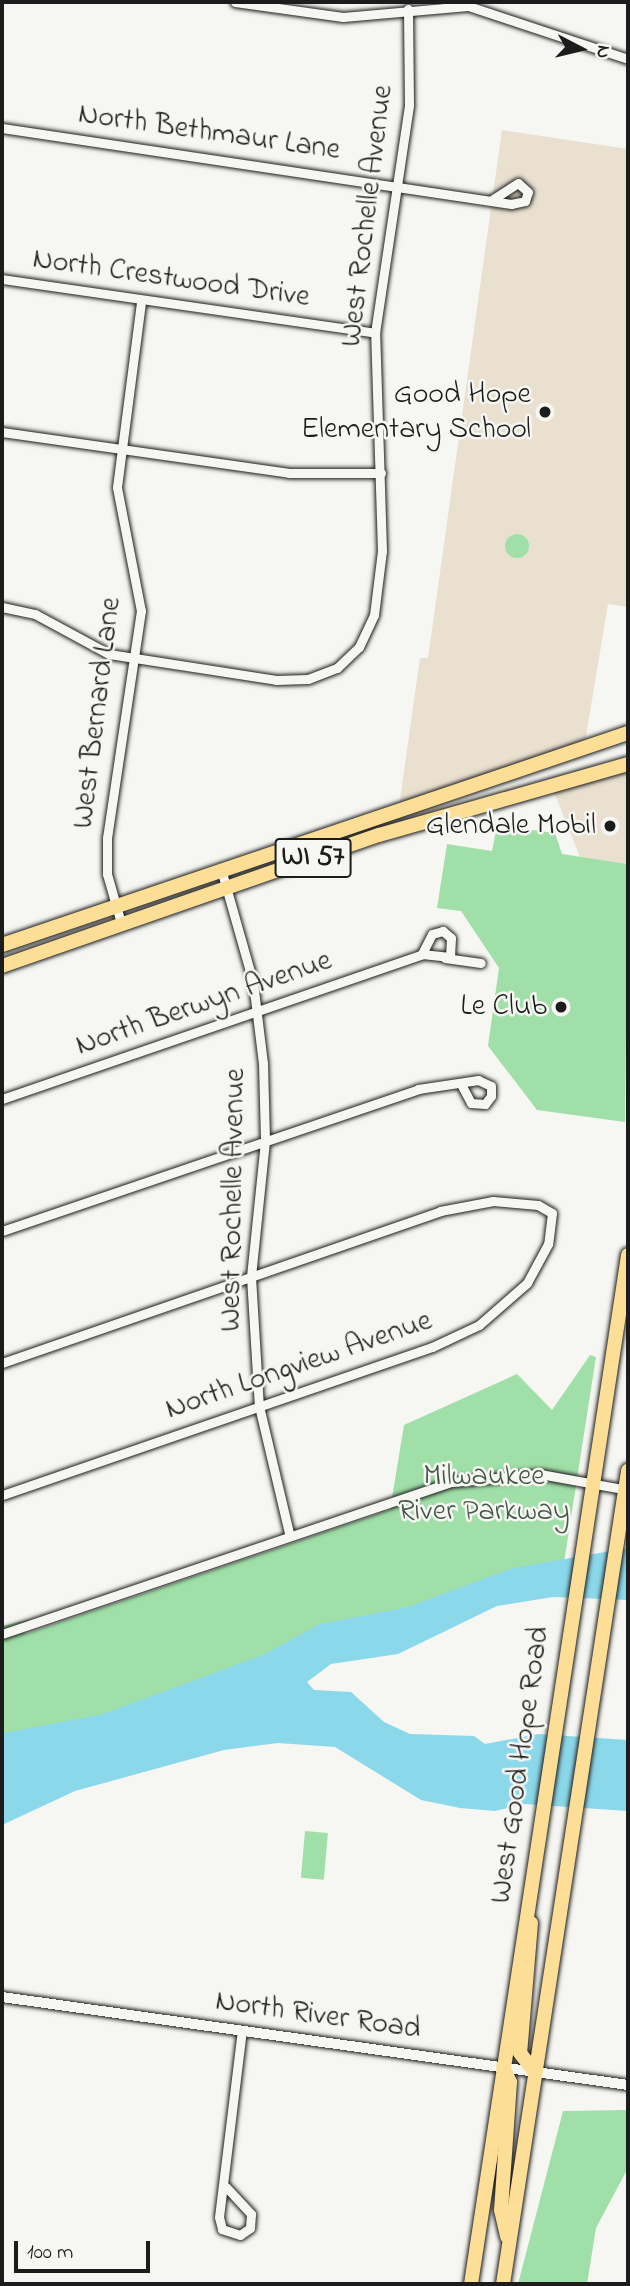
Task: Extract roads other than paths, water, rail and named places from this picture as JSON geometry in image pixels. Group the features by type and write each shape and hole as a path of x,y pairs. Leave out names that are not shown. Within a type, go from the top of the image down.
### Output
{"main road":[{"name":"WI 57","path":"2,945 628,733"},
{"name":"WI 57","path":"2,965 379,835 628,764"},
{"path":"581,779 628,771"},
{"name":"West Good Hope Road","path":"471,2284 536,1829 628,1255"},
{"name":"West Good Hope Road","path":"503,2284 628,1471"},
{"path":"528,1894 532,1933 520,2053 534,2071"},
{"path":"502,2066 510,2082 501,2210 509,2246"}],"street":[{"path":"235,2 343,17 408,9 468,6 498,13 628,59"},
{"name":"West Rochelle Avenue","path":"134,659 276,680 308,679 337,668 359,648 374,615 381,474 375,333 409,106 408,9"},
{"name":"North Bethmaur Lane","path":"2,128 492,200"},
{"name":"North Crestwood Drive","path":"2,279 375,333"},
{"name":"West Bernard Lane","path":"121,923 107,838 134,659 140,590 119,518 120,449 141,301"},
{"path":"2,432 289,473 381,474"},
{"path":"2,607 35,614 89,646 134,659"},
{"name":"West Rochelle Avenue","path":"221,869 258,1011 264,1141 251,1277 259,1406 289,1533"},
{"name":"North Berwyn Avenue","path":"422,954 432,934 443,931 452,943 445,958"},
{"name":"North Berwyn Avenue","path":"2,1099 422,954 481,963"},
{"path":"2,1231 418,1089 462,1086"},
{"name":"North Longview Avenue","path":"2,1495 432,1347 500,1312 536,1269 552,1213 526,1203 476,1203 251,1277"},
{"path":"2,1363 251,1277"},
{"path":"2,1634 289,1533 452,1482 540,1474 627,1489"},
{"name":"North River Road","path":"2,1997 628,2085"},
{"path":"226,2187 251,2214 250,2228 240,2235 227,2234 220,2224 242,2031"}],"water":[{"path":"628,1548 628,1600 553,1597 497,1606 398,1654 331,1664 307,1682 314,1690 351,1692 384,1722 410,1734 474,1736 485,1744 538,1734 628,1740 628,1811 524,1804 495,1811 460,1808 421,1800 335,1747 278,1743 224,1750 75,1791 2,1825 4,1733 103,1714 263,1655 320,1624 408,1607 513,1568"}],"place":[{"name":"Good Hope Elementary School","path":"545,412"},
{"name":"Glendale Mobil","path":"610,826"},
{"name":"Le Club","path":"561,1007"}],"park label":[{"name":"Milwaukee River Parkway","path":"484,1494"}]}
